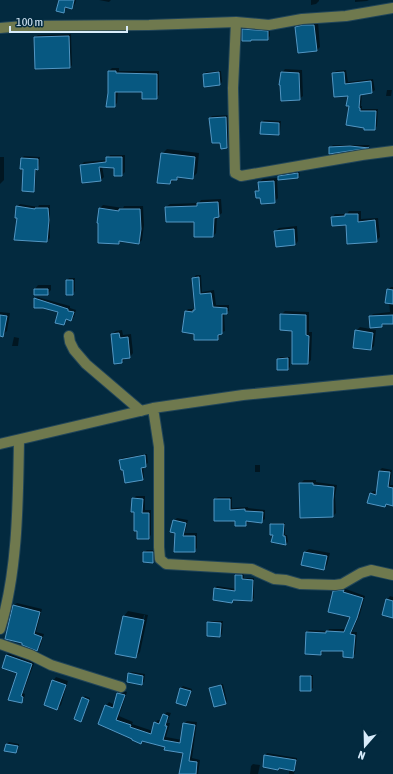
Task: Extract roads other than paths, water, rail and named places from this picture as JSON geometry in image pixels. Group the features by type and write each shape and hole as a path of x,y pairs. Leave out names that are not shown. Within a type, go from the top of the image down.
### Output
{"street":[{"path":"0,28 23,26 114,26 236,22 269,25 346,16 393,8"},
{"path":"236,22 233,88 235,173 241,176 393,151"},
{"path":"69,336 74,350 86,364 141,411"},
{"path":"0,444 153,408 243,395 393,380"},
{"path":"153,408 159,447 159,547 160,559 162,562 171,565 187,564 219,568 252,569 274,579 286,580 300,584 342,584 361,573 371,570 393,575"},
{"path":"0,629 12,578 19,470 19,440"},
{"path":"0,644 30,655 51,666 121,687"}]}
